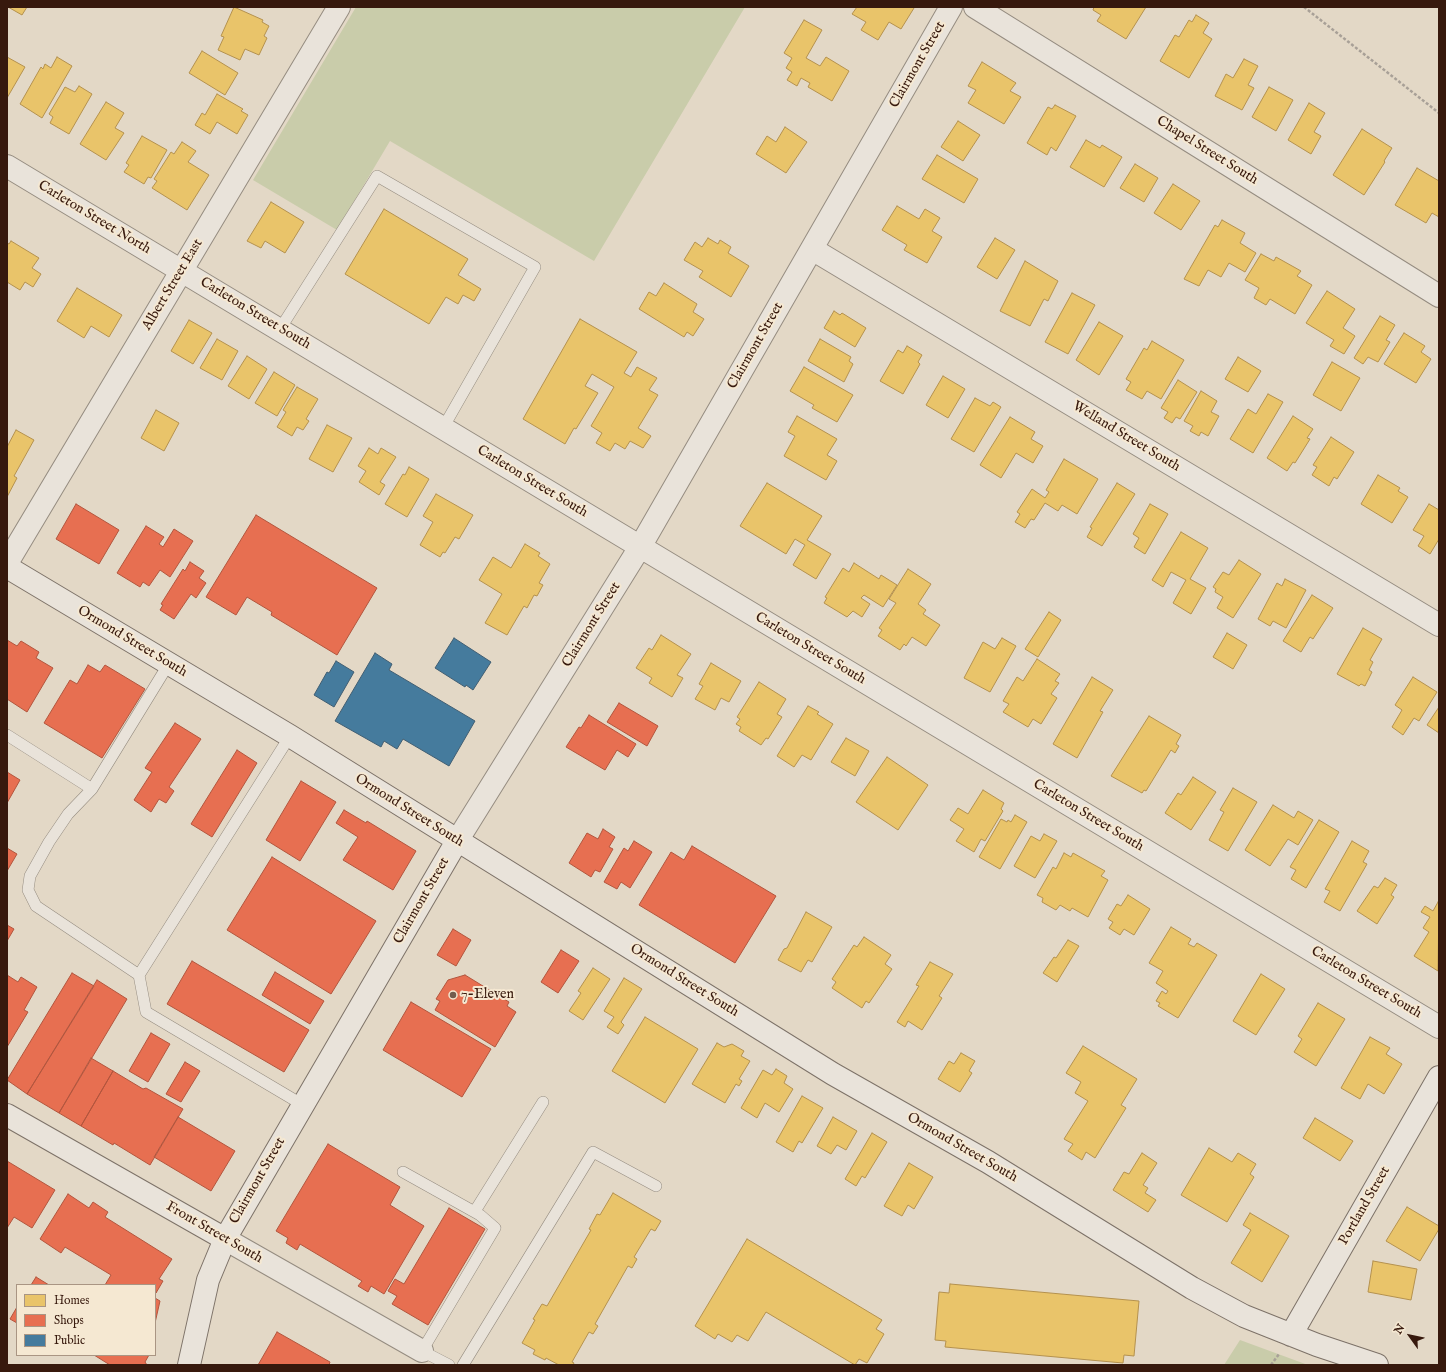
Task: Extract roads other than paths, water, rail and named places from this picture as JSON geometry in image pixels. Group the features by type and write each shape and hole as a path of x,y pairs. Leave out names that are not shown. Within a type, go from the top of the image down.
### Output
{"street":[{"name":"Albert Street East","path":"7,563 339,7"},
{"name":"Clairmont Street","path":"189,1365 208,1280 225,1239 457,841 640,547 951,7"},
{"name":"Chapel Street South","path":"975,7 1439,296"},
{"name":"Carleton Street North","path":"7,166 182,270"},
{"name":"Welland Street South","path":"812,249 1439,625"},
{"name":"Carleton Street South","path":"182,270 1439,1027"},
{"name":"Ormond Street South","path":"7,567 168,665 290,736 833,1074 988,1162 1192,1288 1244,1316 1291,1335 1377,1365"},
{"name":"Portland Street","path":"1291,1335 1439,1077"},
{"name":"Front Street South","path":"7,1115 422,1351"}],"lane":[{"path":"280,329 377,176 535,267 443,428"},
{"path":"139,975 36,906 28,890 30,876 50,842 68,814 92,789 168,665"},
{"path":"7,735 92,789"},
{"path":"290,736 139,975 146,1012 302,1105"},
{"path":"474,1212 543,1102"},
{"path":"463,1365 593,1152 656,1186"},
{"path":"403,1172 474,1212 495,1228 422,1351 449,1365"}],"place":[{"name":"7-Eleven","path":"453,995"}]}
